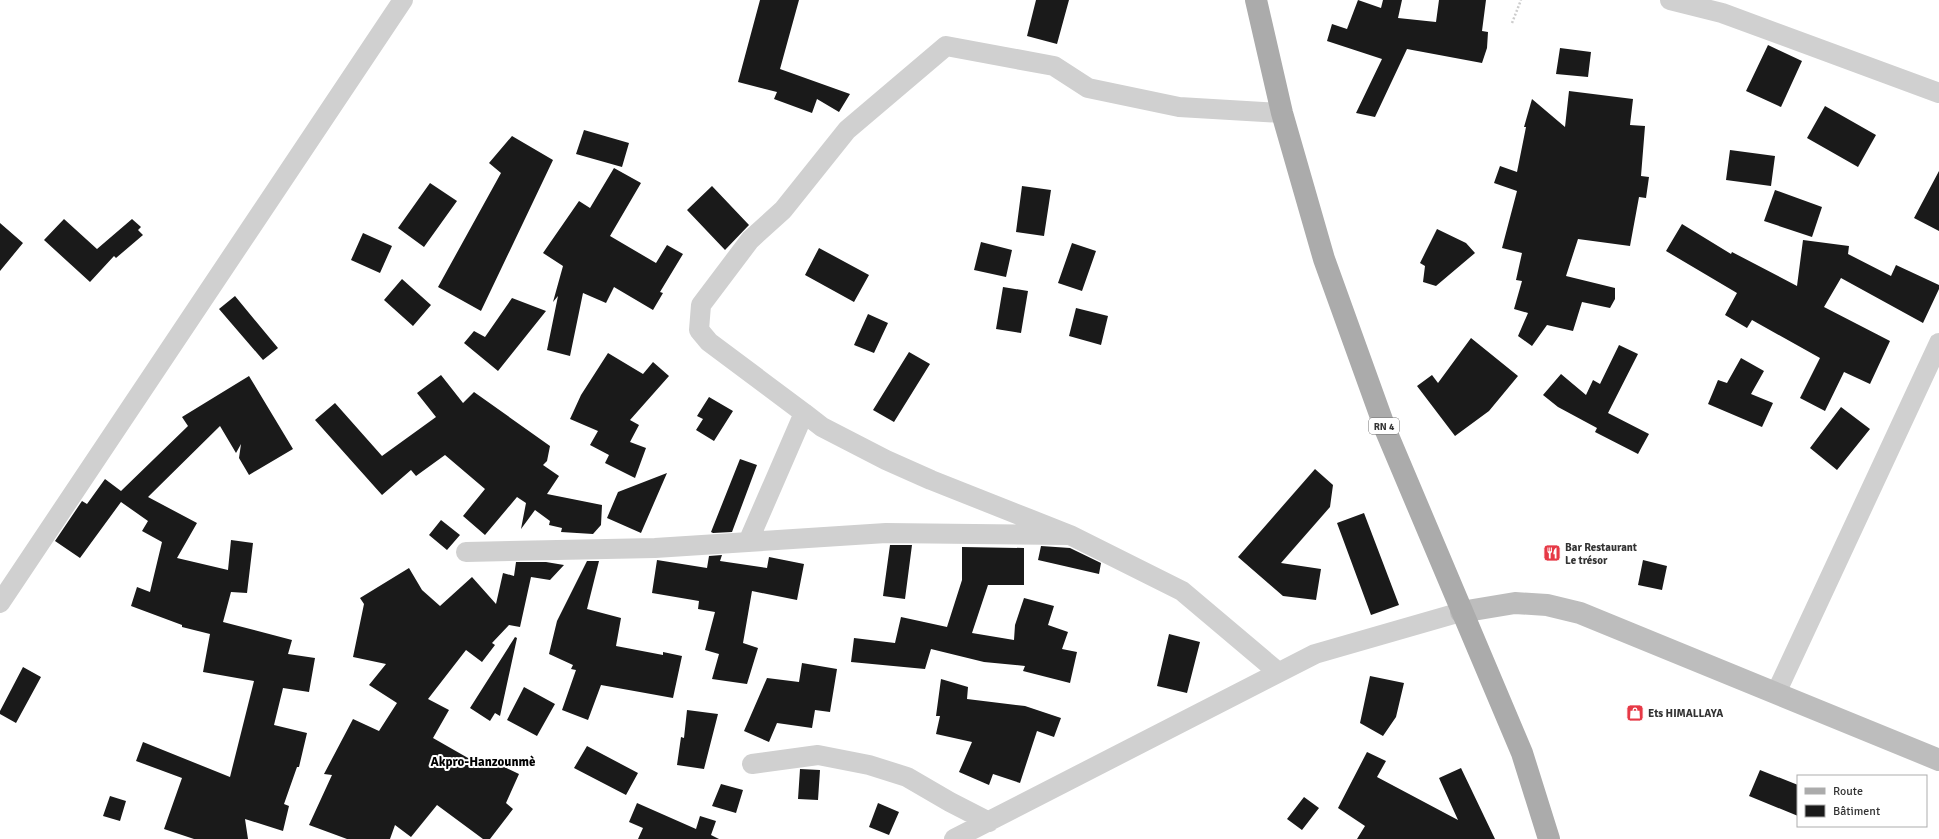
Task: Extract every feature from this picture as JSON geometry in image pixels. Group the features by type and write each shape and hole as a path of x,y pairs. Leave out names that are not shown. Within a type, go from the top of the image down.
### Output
{"main road":[{"name":"RN 4","path":"1256,0 1282,114 1324,259 1386,431 1461,612 1522,753 1549,839"},
{"path":"1461,612 1515,603 1547,604 1580,613 1939,760"}],"street":[{"path":"0,603 403,0"},
{"path":"1670,0 1722,13 1939,93"},
{"path":"1278,672 1182,591 1070,535 930,480 892,463 822,427 709,342 699,330 701,306 750,240 783,210 847,130 946,46 1054,66 1088,88 1172,105 1282,114"},
{"path":"1776,693 1939,343"},
{"path":"748,542 804,413"},
{"path":"466,552 655,548 886,533 1070,535"},
{"path":"954,839 1314,654 1461,612"},
{"path":"752,764 818,755 869,765 907,777 950,802 989,822"}],"path":[{"path":"1512,23 1521,0"}],"building":[{"path":"760,0 799,0 780,69 850,94 839,112 817,99 812,113 774,99 777,92 738,82"},
{"path":"1036,0 1069,0 1057,44 1027,36"},
{"path":"1358,0 1381,8 1383,0 1402,0 1398,18 1436,22 1439,0 1486,0 1482,31 1488,32 1487,48 1482,63 1407,49 1375,117 1356,113 1382,59 1327,41 1332,24 1347,29"},
{"path":"1768,45 1802,61 1781,107 1746,91"},
{"path":"1560,48 1591,52 1588,77 1556,74"},
{"path":"1569,91 1633,99 1630,125 1645,126 1641,176 1649,177 1646,198 1639,197 1630,246 1578,239 1566,276 1615,288 1615,299 1610,308 1582,302 1573,331 1547,325 1532,346 1518,336 1528,313 1514,309 1522,281 1516,280 1522,253 1502,248 1517,191 1494,183 1500,166 1517,172 1526,127 1524,127 1532,99 1565,127"},
{"path":"1825,106 1876,135 1858,167 1807,138"},
{"path":"584,130 629,143 622,167 576,154"},
{"path":"512,136 553,160 481,311 438,287 501,173 489,163"},
{"path":"1730,150 1775,156 1771,186 1726,180"},
{"path":"614,168 641,183 610,236 656,263 667,245 683,254 660,292 663,293 653,310 614,287 606,303 583,293 570,356 547,350 558,296 553,302 563,266 543,253 579,201 590,208"},
{"path":"1939,171 1939,231 1914,218"},
{"path":"430,183 457,201 424,247 398,228"},
{"path":"712,186 749,225 725,250 687,210"},
{"path":"1022,186 1051,190 1044,236 1016,232"},
{"path":"1775,190 1822,207 1812,237 1764,221"},
{"path":"64,219 97,249 132,219 141,227 138,230 143,235 116,258 114,256 90,282 44,240"},
{"path":"0,223 23,243 0,271"},
{"path":"1682,224 1731,254 1732,252 1797,286 1803,240 1849,246 1848,254 1891,276 1896,265 1939,285 1939,289 1923,323 1841,278 1824,307 1890,341 1870,384 1844,372 1825,411 1800,398 1820,358 1752,320 1747,328 1725,315 1737,293 1666,251"},
{"path":"1437,229 1466,243 1475,253 1436,286 1423,282 1425,266 1420,263"},
{"path":"363,233 392,246 380,273 351,260"},
{"path":"981,242 1012,250 1006,277 974,270"},
{"path":"1072,243 1096,251 1082,291 1058,283"},
{"path":"819,248 869,275 854,302 805,275"},
{"path":"402,279 431,305 413,326 384,300"},
{"path":"1003,287 1028,291 1021,333 996,329"},
{"path":"235,296 278,348 263,360 219,309"},
{"path":"512,298 546,311 498,371 464,343 474,331 485,337"},
{"path":"1076,308 1108,316 1101,345 1069,336"},
{"path":"868,314 888,323 874,353 854,345"},
{"path":"1471,338 1518,376 1489,411 1455,436 1417,386 1432,375 1438,383"},
{"path":"1619,345 1638,354 1608,413 1649,434 1638,454 1595,432 1597,428 1558,407 1543,395 1561,374 1586,395 1593,380 1600,384"},
{"path":"909,352 930,364 894,422 873,410"},
{"path":"608,353 643,374 653,362 669,376 630,420 639,425 630,442 646,448 635,478 605,463 609,455 590,445 598,431 570,419 581,395"},
{"path":"1741,358 1764,371 1751,394 1773,403 1762,427 1708,404 1718,380 1727,383"},
{"path":"441,375 463,403 474,392 550,446 547,461 543,465 559,476 547,494 602,505 601,525 593,534 561,532 562,528 549,525 550,521 535,510 521,529 526,503 517,497 485,535 463,516 485,489 445,455 416,476 411,470 382,495 315,420 335,403 382,456 436,417 417,393"},
{"path":"249,376 293,449 249,475 239,458 241,444 236,453 220,426 148,497 197,523 177,558 228,570 231,540 253,543 247,593 231,592 223,622 292,640 288,654 315,658 309,692 283,688 274,725 307,733 299,767 297,767 284,804 289,806 283,831 245,819 248,839 194,839 164,829 182,778 136,761 143,742 230,777 254,681 203,672 210,634 182,627 182,625 131,606 137,587 150,592 162,542 142,531 148,521 121,502 80,558 55,541 82,501 87,504 105,479 121,491 188,426 182,417"},
{"path":"709,397 733,411 714,441 696,430 703,419 697,416"},
{"path":"1841,407 1870,429 1837,470 1810,448"},
{"path":"740,459 757,465 732,532 713,533 711,532"},
{"path":"1315,469 1333,485 1330,507 1281,563 1321,569 1316,600 1283,596 1238,557"},
{"path":"667,473 641,533 607,518 618,492"},
{"path":"1364,513 1399,605 1371,615 1337,523"},
{"path":"441,520 460,535 447,550 429,535"},
{"path":"890,545 912,545 905,599 883,596"},
{"path":"1041,546 1070,548 1101,563 1099,574 1038,560"},
{"path":"962,547 1024,548 1024,585 988,585 972,633 1014,640 1015,625 1024,598 1054,606 1048,625 1068,632 1062,649 1077,652 1070,683 1023,671 1025,666 984,662 931,649 925,669 851,662 854,638 895,643 901,617 947,627 962,580"},
{"path":"722,555 720,561 767,568 769,557 804,564 797,600 752,591 743,643 758,648 747,684 712,679 719,654 705,650 715,612 698,609 699,601 652,593 657,560 707,568 709,556"},
{"path":"1643,560 1667,566 1662,590 1638,585"},
{"path":"587,561 599,561 587,609 621,618 616,646 663,655 663,652 682,656 673,698 601,685 588,720 562,710 576,670 571,669 573,665 549,654 557,621"},
{"path":"516,562 546,562 564,565 550,580 531,577 520,627 509,625 492,643 495,645 482,662 466,650 428,699 449,710 433,738 482,766 485,758 519,774 506,803 513,809 490,839 483,839 437,805 411,837 395,825 390,839 347,839 309,825 332,775 324,774 353,719 379,731 397,703 369,685 386,664 353,657 364,604 360,598 409,568 422,590 440,606 472,577 496,604 503,573 514,576"},
{"path":"1169,634 1200,642 1187,693 1157,686"},
{"path":"515,637 517,638 500,716 495,713 490,721 470,708"},
{"path":"802,663 837,669 830,712 815,710 812,728 777,723 769,742 744,731 767,678 799,682"},
{"path":"23,667 41,677 16,723 0,714 0,711"},
{"path":"1370,676 1404,683 1396,717 1383,736 1360,723"},
{"path":"941,679 968,687 967,699 1025,706 1061,718 1054,737 1037,731 1020,783 993,774 989,785 959,772 972,742 936,734 940,716 936,716"},
{"path":"524,687 555,704 537,736 507,720"},
{"path":"687,710 718,714 704,769 677,765 681,737 684,738"},
{"path":"587,746 638,773 626,795 574,768"},
{"path":"1367,752 1386,761 1377,777 1458,820 1439,778 1461,768 1495,839 1357,839 1365,826 1338,808"},
{"path":"800,769 820,770 818,800 798,799"},
{"path":"1760,770 1797,785 1797,816 1749,796"},
{"path":"721,784 743,790 736,813 712,806"},
{"path":"110,796 126,801 120,821 103,816"},
{"path":"1304,797 1319,808 1302,830 1287,819"},
{"path":"637,803 696,829 700,816 716,821 711,835 719,839 638,839 643,828 629,822"},
{"path":"878,803 899,812 889,835 869,827"}],"place":[{"name":"Bar Restaurant Le trésor","path":"1552,553"},
{"name":"Ets HIMALLAYA","path":"1635,713"}],"district":[{"name":"Akpro-Hanzounmè","path":"483,761"}]}
